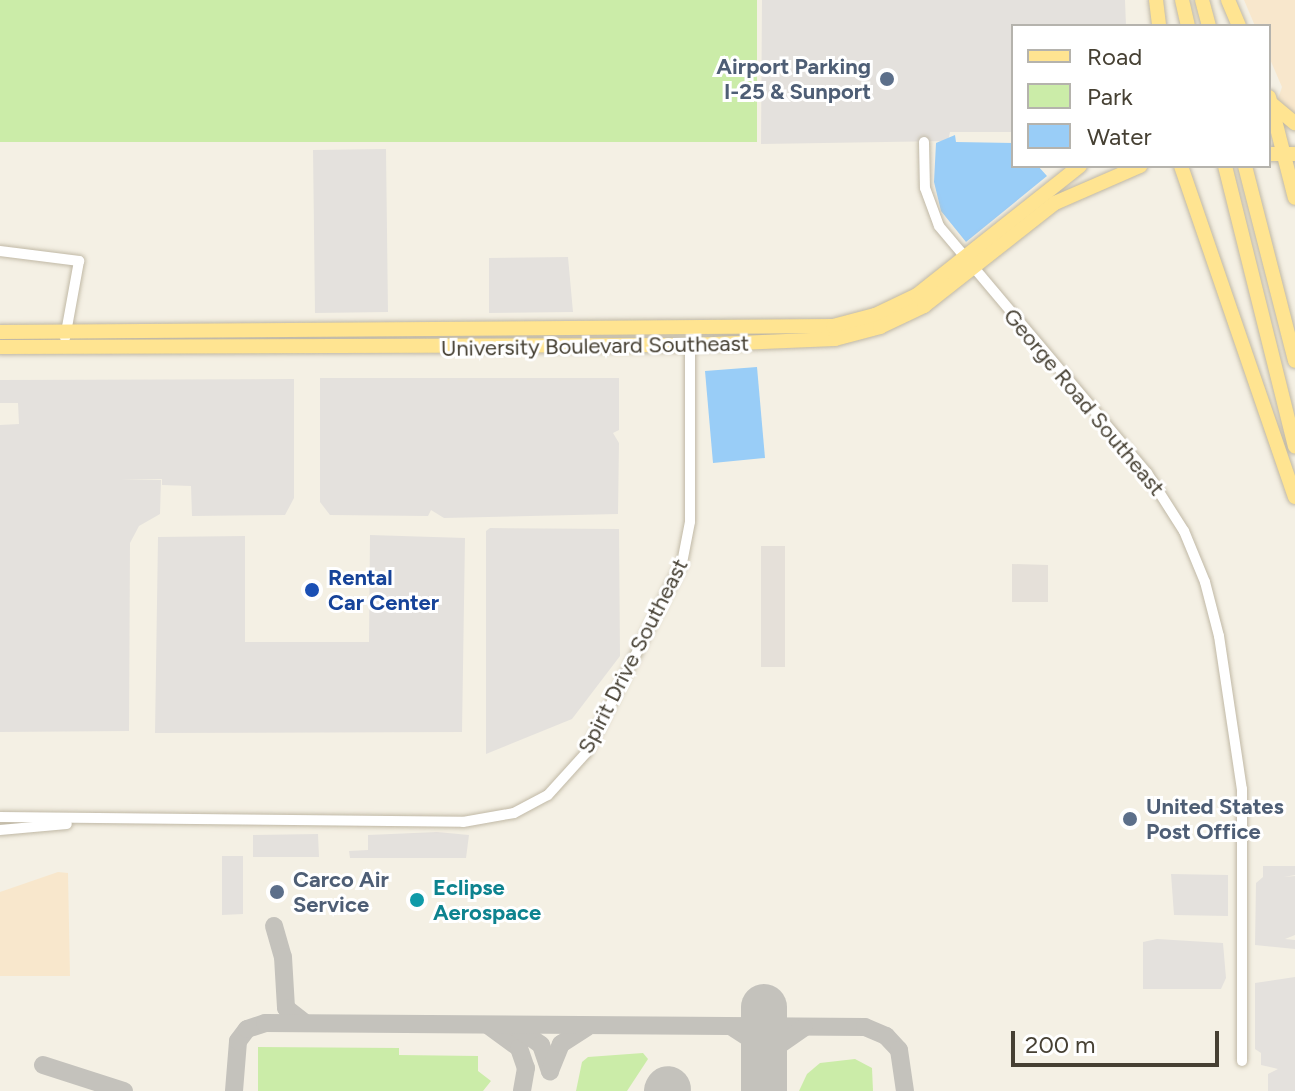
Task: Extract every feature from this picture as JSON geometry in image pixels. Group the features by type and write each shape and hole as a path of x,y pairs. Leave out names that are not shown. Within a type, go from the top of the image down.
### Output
{"main road":[{"path":"1152,24 1153,0"},
{"path":"1153,0 1159,24"},
{"path":"1182,0 1188,24"},
{"path":"1202,0 1208,24"},
{"path":"1228,0 1238,24"},
{"path":"1271,101 1295,123"},
{"path":"1271,103 1290,154 1295,198"},
{"name":"University Boulevard Southeast","path":"0,332 690,338 805,343 865,332 924,306 1078,168"},
{"name":"University Boulevard Southeast","path":"969,263 1055,203 1135,168"},
{"path":"1182,168 1295,497"},
{"path":"1225,168 1295,446"},
{"path":"1245,168 1295,361"},
{"name":"University Boulevard Southeast","path":"0,347 690,338"}],"street":[{"name":"George Road Southeast","path":"924,142 930,207 969,263 1147,473 1184,531 1205,582 1219,636 1242,789 1242,1061"},
{"path":"0,251 79,261 65,332 65,348"},
{"name":"Spirit Drive Southeast","path":"93,821 476,822 514,813 559,786 586,753 686,549 690,338"},
{"path":"0,817 93,821"},
{"path":"0,830 93,821"}],"shaded area":[{"name":"Airport Parking I-25 & Sunport","path":"762,0 1125,0 1126,24 1011,24 1011,132 950,132 948,141 761,144"},
{"path":"1244,0 1295,0 1295,118 1278,99 1282,87 1271,62 1271,24 1254,24"},
{"path":"386,149 388,312 315,313 313,150"},
{"path":"568,257 573,312 489,313 489,258"},
{"path":"320,378 619,378 619,430 613,433 619,443 618,514 444,518 431,510 428,516 330,515 320,502"},
{"path":"294,379 294,498 285,515 192,516 191,486 162,485 162,479 121,479 161,480 160,514 139,526 130,543 129,731 0,732 0,425 19,424 18,403 0,403 0,380"},
{"path":"490,528 619,529 620,656 572,719 486,754 486,531"},
{"path":"370,535 465,538 462,732 155,733 158,537 245,536 245,642 369,642"},
{"path":"761,546 785,546 785,667 761,667"},
{"path":"1012,564 1048,565 1048,602 1012,602"},
{"path":"437,832 469,835 466,858 350,858 349,851 368,850 368,835"},
{"path":"318,834 319,857 253,857 253,835"},
{"path":"222,856 243,856 243,914 222,915"},
{"path":"1263,866 1295,866 1295,875 1284,877 1295,876 1295,935 1285,939 1295,940 1295,949 1255,945 1256,883 1263,877"},
{"path":"58,872 68,873 70,976 0,976 0,892"},
{"path":"1171,874 1228,875 1228,916 1174,915"},
{"path":"1157,939 1223,943 1226,978 1221,989 1143,989 1143,942"},
{"path":"1295,977 1295,1091 1268,1091 1268,1074 1278,1069 1261,1065 1261,1053 1255,1049 1255,983"}],"green space":[{"path":"0,0 757,0 757,142 0,142"},
{"path":"258,1047 399,1048 399,1055 478,1056 478,1071 491,1081 483,1091 258,1091"},
{"path":"643,1053 648,1059 627,1091 576,1091 582,1062 588,1057"},
{"path":"855,1059 872,1068 873,1091 799,1091 807,1074 820,1063"}],"water":[{"path":"955,135 956,142 1011,143 1011,168 1040,168 1047,176 966,242 941,211 934,182 936,143"},
{"path":"757,367 765,458 713,463 705,371"}],"taxiway":[{"path":"274,926 283,957 286,1008 305,1023"},
{"path":"234,1091 238,1041 247,1029 265,1023 865,1027 886,1036 899,1050 905,1091"},
{"path":"489,1026 519,1048 526,1068 522,1091"},
{"path":"514,1026 541,1045 550,1071"},
{"path":"550,1071 561,1044 587,1027"},
{"path":"732,1027 755,1042 764,1069"},
{"path":"764,1091 764,1069 775,1048 804,1028"},
{"path":"43,1065 124,1091"}],"runway":[{"path":"764,1007 764,1091"}],"place":[{"name":"Airport Parking I-25 & Sunport","path":"887,79"},
{"name":"Rental Car Center","path":"312,590"},
{"name":"United States Post Office","path":"1130,819"},
{"name":"Carco Air Service","path":"277,892"},
{"name":"Eclipse Aerospace","path":"417,900"}]}
